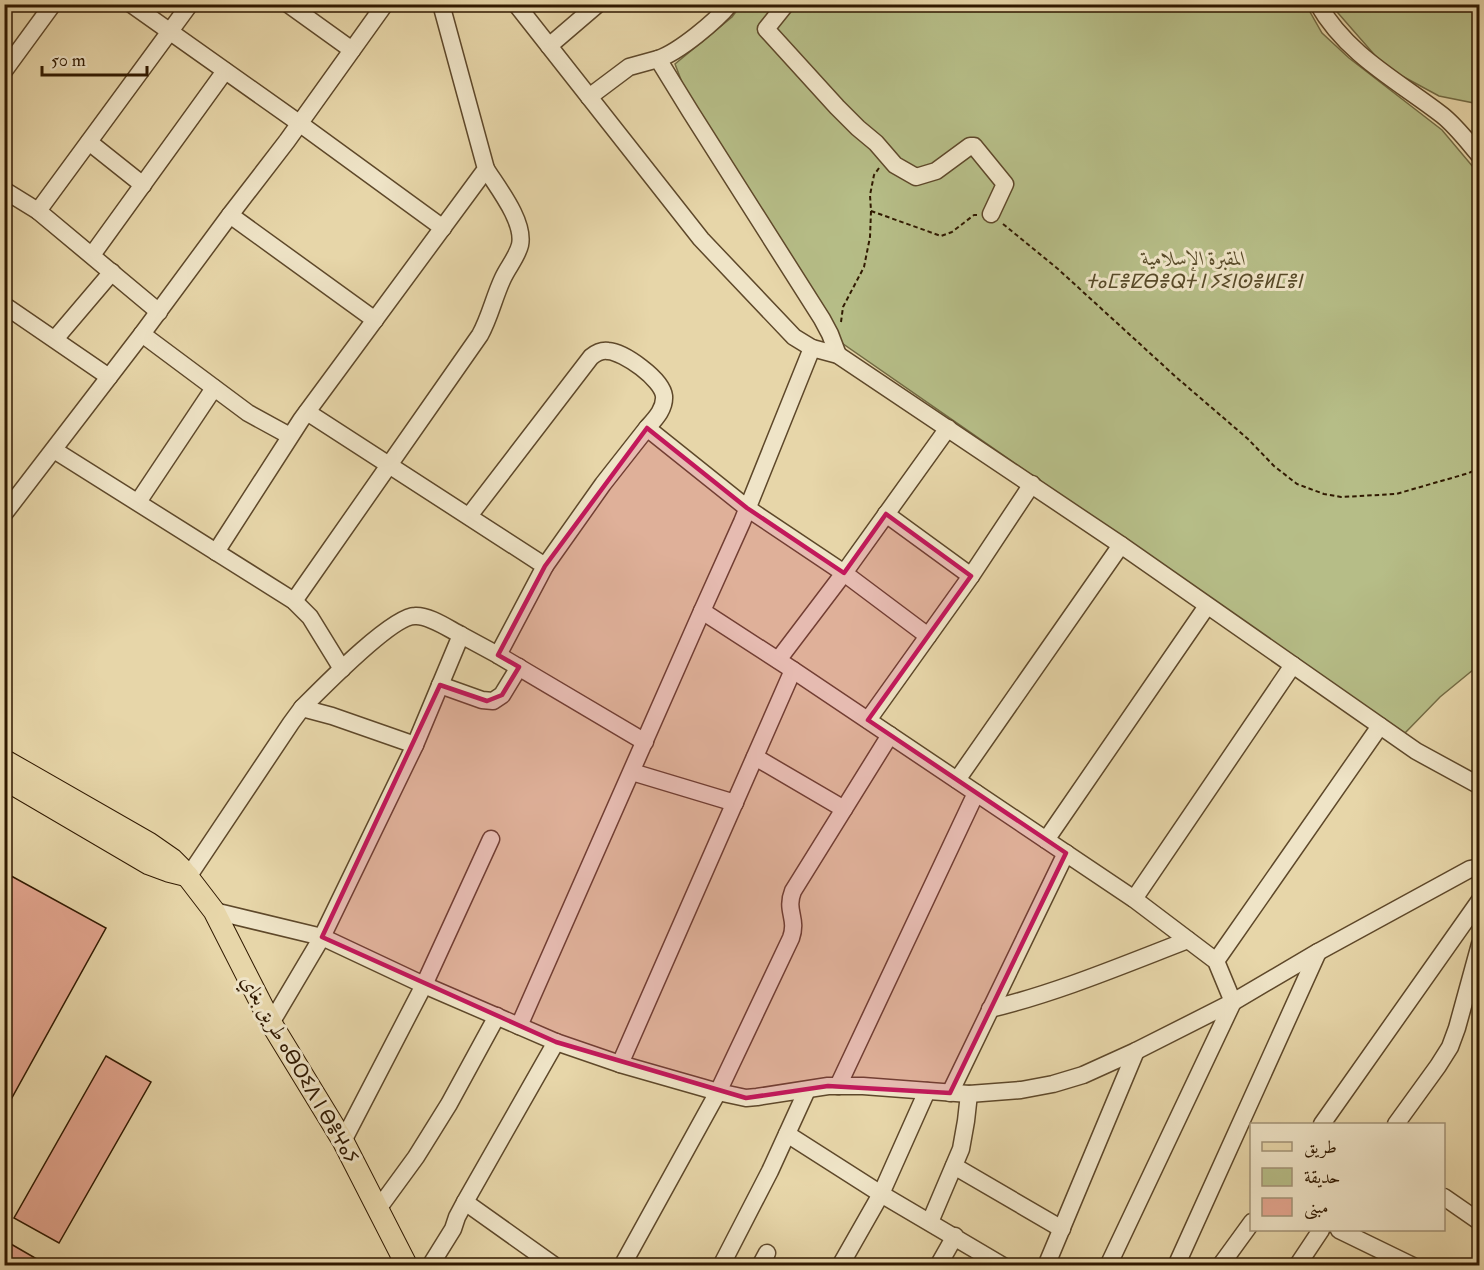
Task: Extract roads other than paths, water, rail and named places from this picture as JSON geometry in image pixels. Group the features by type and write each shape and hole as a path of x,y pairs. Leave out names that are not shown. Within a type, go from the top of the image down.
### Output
{"main road":[{"name":"طريق بغاي ⴰⴱⵔⵉⴷ ⵏ ⴱⴻⵖⴰⵢ","path":"4,760 149,843 172,859 188,877 214,911 271,1023 343,1141 407,1266"},
{"path":"4,779 149,864 188,877"}],"street":[{"path":"4,71 53,4"},
{"path":"131,4 442,228"},
{"path":"38,211 190,4"},
{"path":"288,4 352,50"},
{"path":"4,514 159,312 385,4"},
{"path":"294,602 480,335 503,276 518,251 520,243 519,226 486,169 441,4"},
{"path":"516,4 701,239 794,337 812,348 838,355 1032,484 1416,750 1475,779"},
{"path":"549,46 598,4"},
{"path":"589,97 629,67 671,54 720,15 730,4"},
{"path":"786,4 766,29 837,107 876,143 895,165 916,177 936,171 970,146 974,146 1005,184 991,214"},
{"path":"1318,4 1338,32 1357,52 1444,116 1479,156"},
{"path":"658,59 822,319 838,355"},
{"path":"92,255 225,71"},
{"path":"89,142 143,185"},
{"path":"216,552 290,436 486,169"},
{"path":"4,190 38,211 159,312"},
{"path":"230,215 375,320"},
{"path":"55,339 112,272"},
{"path":"4,305 109,377"},
{"path":"142,334 248,412 290,436"},
{"path":"519,1026 747,508 812,348"},
{"path":"469,516 591,357 600,351 609,351 624,356 647,373 662,388 664,398 662,410 603,484 545,566 498,655"},
{"path":"138,502 214,388"},
{"path":"307,412 545,566"},
{"path":"647,428 747,508 844,573 928,636"},
{"path":"778,660 844,573 948,428"},
{"path":"54,450 294,602 310,617 342,669"},
{"path":"868,720 971,576 1032,484"},
{"path":"886,514 971,576"},
{"path":"957,780 1121,545"},
{"path":"1046,840 1207,606"},
{"path":"702,611 1134,899 1216,962 1233,1002 1108,1266"},
{"path":"188,877 302,708 342,669 391,627 405,618 425,617 461,635 645,742"},
{"path":"271,1023 322,937 415,745 461,635"},
{"path":"1134,899 1293,665"},
{"path":"440,685 482,700 493,701 502,695 519,667"},
{"path":"620,1064 793,670"},
{"path":"302,708 415,745"},
{"path":"1216,962 1380,726"},
{"path":"622,1266 718,1092 791,938 794,929 789,907 793,891 890,735"},
{"path":"755,757 844,809"},
{"path":"632,772 735,803"},
{"path":"838,1086 976,793"},
{"path":"343,1141 424,985 491,838"},
{"path":"950,1093 1065,853"},
{"path":"214,911 322,937 424,985 556,1042 620,1064 718,1092 746,1098 822,1087 863,1086 969,1094 1021,1090 1083,1075 1233,1002 1318,952 1470,869 1479,867"},
{"path":"1323,1123 1479,900"},
{"path":"990,1009 1015,1003 1188,940"},
{"path":"1397,1123 1450,1047 1479,944"},
{"path":"1176,1266 1318,952"},
{"path":"378,1209 416,1157 449,1104 497,1016"},
{"path":"430,1266 453,1229 465,1202 556,1042"},
{"path":"1046,1266 1136,1051"},
{"path":"721,1266 771,1171 807,1090"},
{"path":"840,1266 881,1194 927,1091"},
{"path":"930,1222 961,1149 969,1094"},
{"path":"787,1134 881,1194 1003,1266"},
{"path":"954,1166 1062,1229"},
{"path":"1445,1198 1479,1222"},
{"path":"465,1202 555,1266"},
{"path":"419,1266 457,1217"},
{"path":"1220,1266 1250,1223"},
{"path":"1297,1266 1320,1231"},
{"path":"1341,1231 1413,1266"},
{"path":"938,1266 955,1236"},
{"path":"521,1242 533,1266"}],"park label":[{"name":"المقبرة الإسلامية ⵜⴰⵎⴻⵇⴱⴻⵕⵜ ⵏ ⵢⵉⵏⵙⴻⵍⵎⴻⵏ","path":"1194,270"}]}
